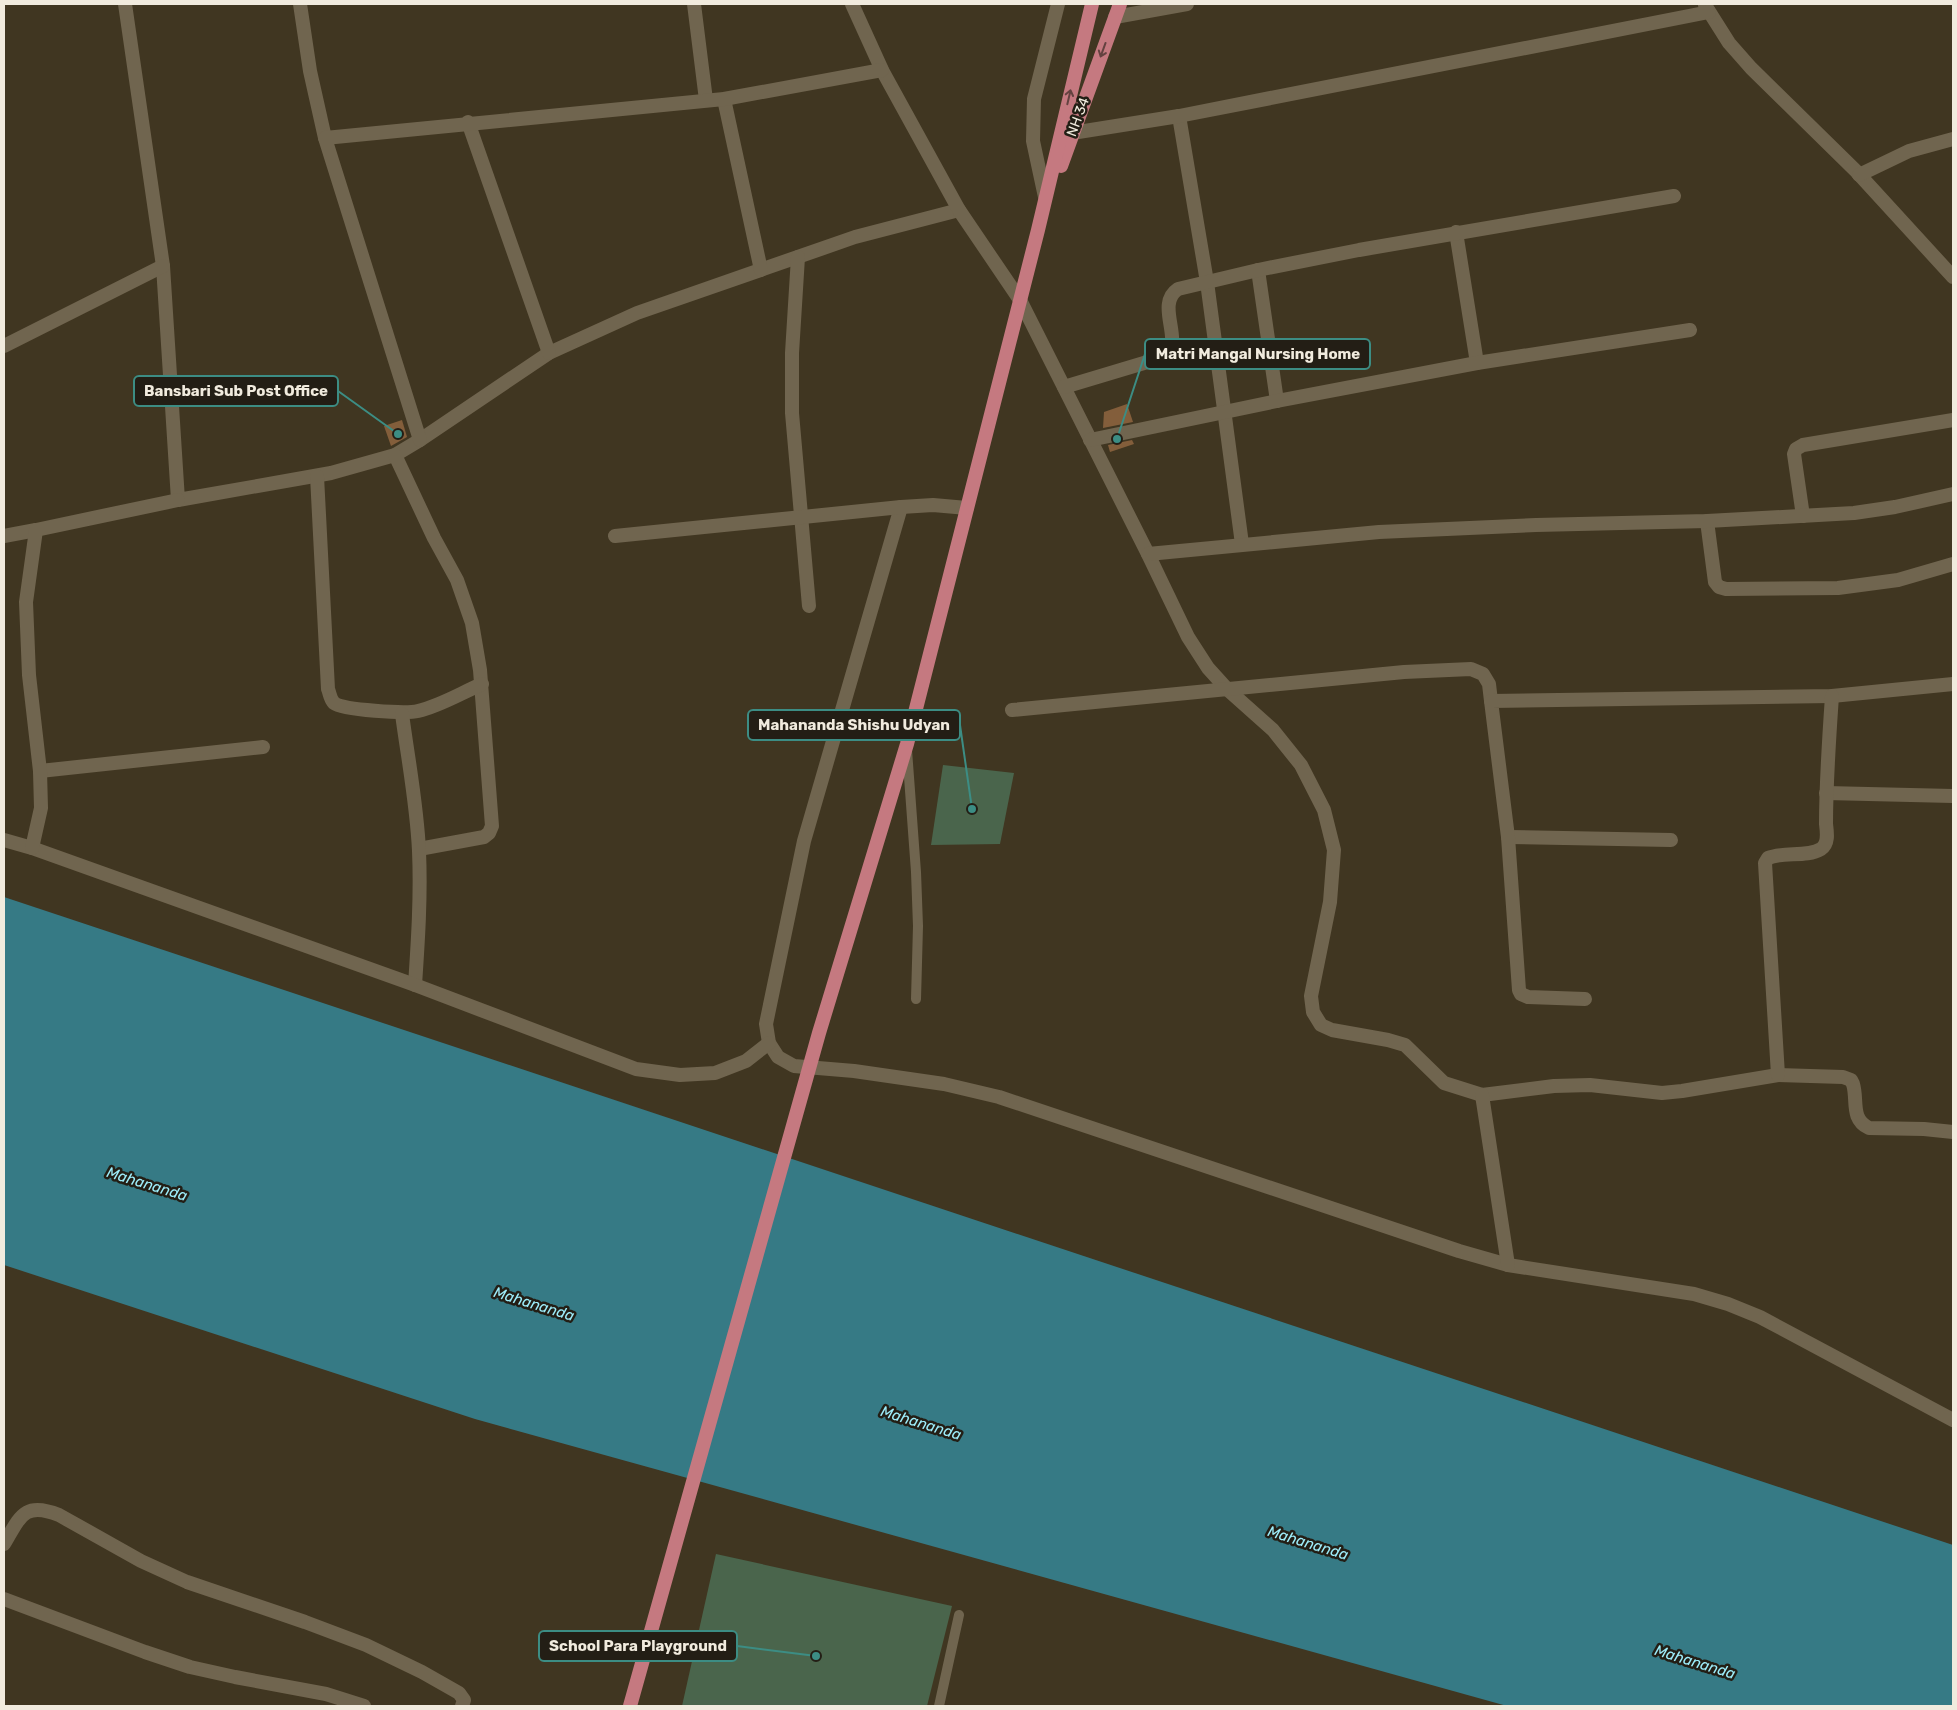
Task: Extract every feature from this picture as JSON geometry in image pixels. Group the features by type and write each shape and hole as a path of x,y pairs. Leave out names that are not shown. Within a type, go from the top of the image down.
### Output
{"main road":[{"path":"630,1706 819,1033 907,744 1038,230 1092,4"},
{"name":"NH 34","path":"1038,230 1117,10"}],"street":[{"path":"125,4 163,266 178,500"},
{"path":"300,4 310,71 324,138 420,440"},
{"path":"694,4 706,100"},
{"path":"852,4 882,70 958,210 1020,300 1188,636 1208,668 1227,689 1273,730 1301,765 1324,810 1334,850 1330,902 1311,996 1313,1012 1321,1025 1332,1030 1405,1045 1444,1083 1482,1095 1554,1086 1590,1085 1648,1092 1672,1092 1778,1076 1847,1078 1851,1080 1855,1089 1858,1120 1869,1128 1924,1129 1953,1132"},
{"path":"1045,198 1033,141 1034,99 1058,4"},
{"path":"1117,10 1187,4"},
{"path":"1072,133 1179,116 1707,8 1729,43 1751,68 1860,175 1953,277"},
{"path":"324,138 468,122 724,99 882,70"},
{"path":"724,99 761,270"},
{"path":"1179,116 1207,282 1242,544"},
{"path":"468,122 549,353"},
{"path":"1860,175 1909,152 1953,139"},
{"path":"1064,386 1164,357 1170,353 1172,345 1168,300 1172,293 1178,289 1258,270 1456,232 1674,196"},
{"path":"4,536 178,500 318,476 395,455 549,353 637,314 855,237 958,210"},
{"path":"1456,232 1477,363"},
{"path":"798,257 792,353 792,413 809,606"},
{"path":"4,346 163,266"},
{"path":"1258,270 1277,401"},
{"path":"1090,440 1277,401 1477,363 1690,330"},
{"path":"1803,516 1794,454 1796,449 1803,446 1953,420"},
{"path":"395,455 434,538 457,580 472,623 482,684 492,826 489,833 484,837 419,849"},
{"path":"318,476 328,689 330,698 336,704 346,707 402,714 430,708 482,684"},
{"path":"1148,554 1379,532 1536,525 1707,521 1854,513 1895,508 1953,494"},
{"path":"614,536 902,507 933,505 967,508"},
{"path":"902,507 804,841 766,1024 769,1044 778,1057 794,1066 854,1071 944,1084 999,1097 1459,1251 1508,1265 1694,1294 1728,1304 1760,1317 1953,1420"},
{"path":"1707,521 1715,582 1719,587 1726,589 1838,588 1898,580 1953,564"},
{"path":"32,848 41,808 40,772 30,675 26,602 36,530"},
{"path":"1012,710 1404,672 1471,668 1483,674 1489,684 1492,701 1508,838 1521,994 1528,998 1585,998"},
{"path":"1492,701 1832,696 1953,684"},
{"path":"1778,1076 1766,863 1768,858 1774,855 1812,852 1822,848 1827,840 1826,793 1832,696"},
{"path":"402,714 414,794 419,849 420,901 415,986"},
{"path":"40,772 263,747"},
{"path":"1826,793 1953,796"},
{"path":"1508,838 1671,840"},
{"path":"4,840 32,848 415,986 636,1069 680,1075 715,1073 746,1061 769,1044"},
{"path":"1482,1095 1508,1265"},
{"path":"4,1544 19,1518 29,1510 44,1509 59,1515 141,1561 187,1582 305,1622 390,1656 460,1693 464,1700 462,1706"},
{"path":"4,1599 118,1642 190,1666 235,1677 326,1694 364,1706"}],"lane":[{"path":"907,744 917,881 916,999"},
{"path":"938,1706 958,1615"}],"green space":[{"path":"943,765 1014,773 1000,844 931,845"},
{"path":"716,1554 952,1606 927,1706 682,1706"}],"water":[{"name":"Mahananda","path":"4,897 1953,1545 1953,1706 1507,1706 475,1419 4,1265"}],"building":[{"path":"1127,404 1133,422 1103,428 1104,412"},
{"path":"402,420 407,437 391,446 384,426"},
{"path":"1132,440 1134,444 1110,452 1108,445"}],"place":[{"name":"Bansbari Sub Post Office","path":"398,434"},
{"name":"Matri Mangal Nursing Home","path":"1117,439"},
{"name":"Mahananda Shishu Udyan","path":"972,809"},
{"name":"School Para Playground","path":"816,1656"}]}
